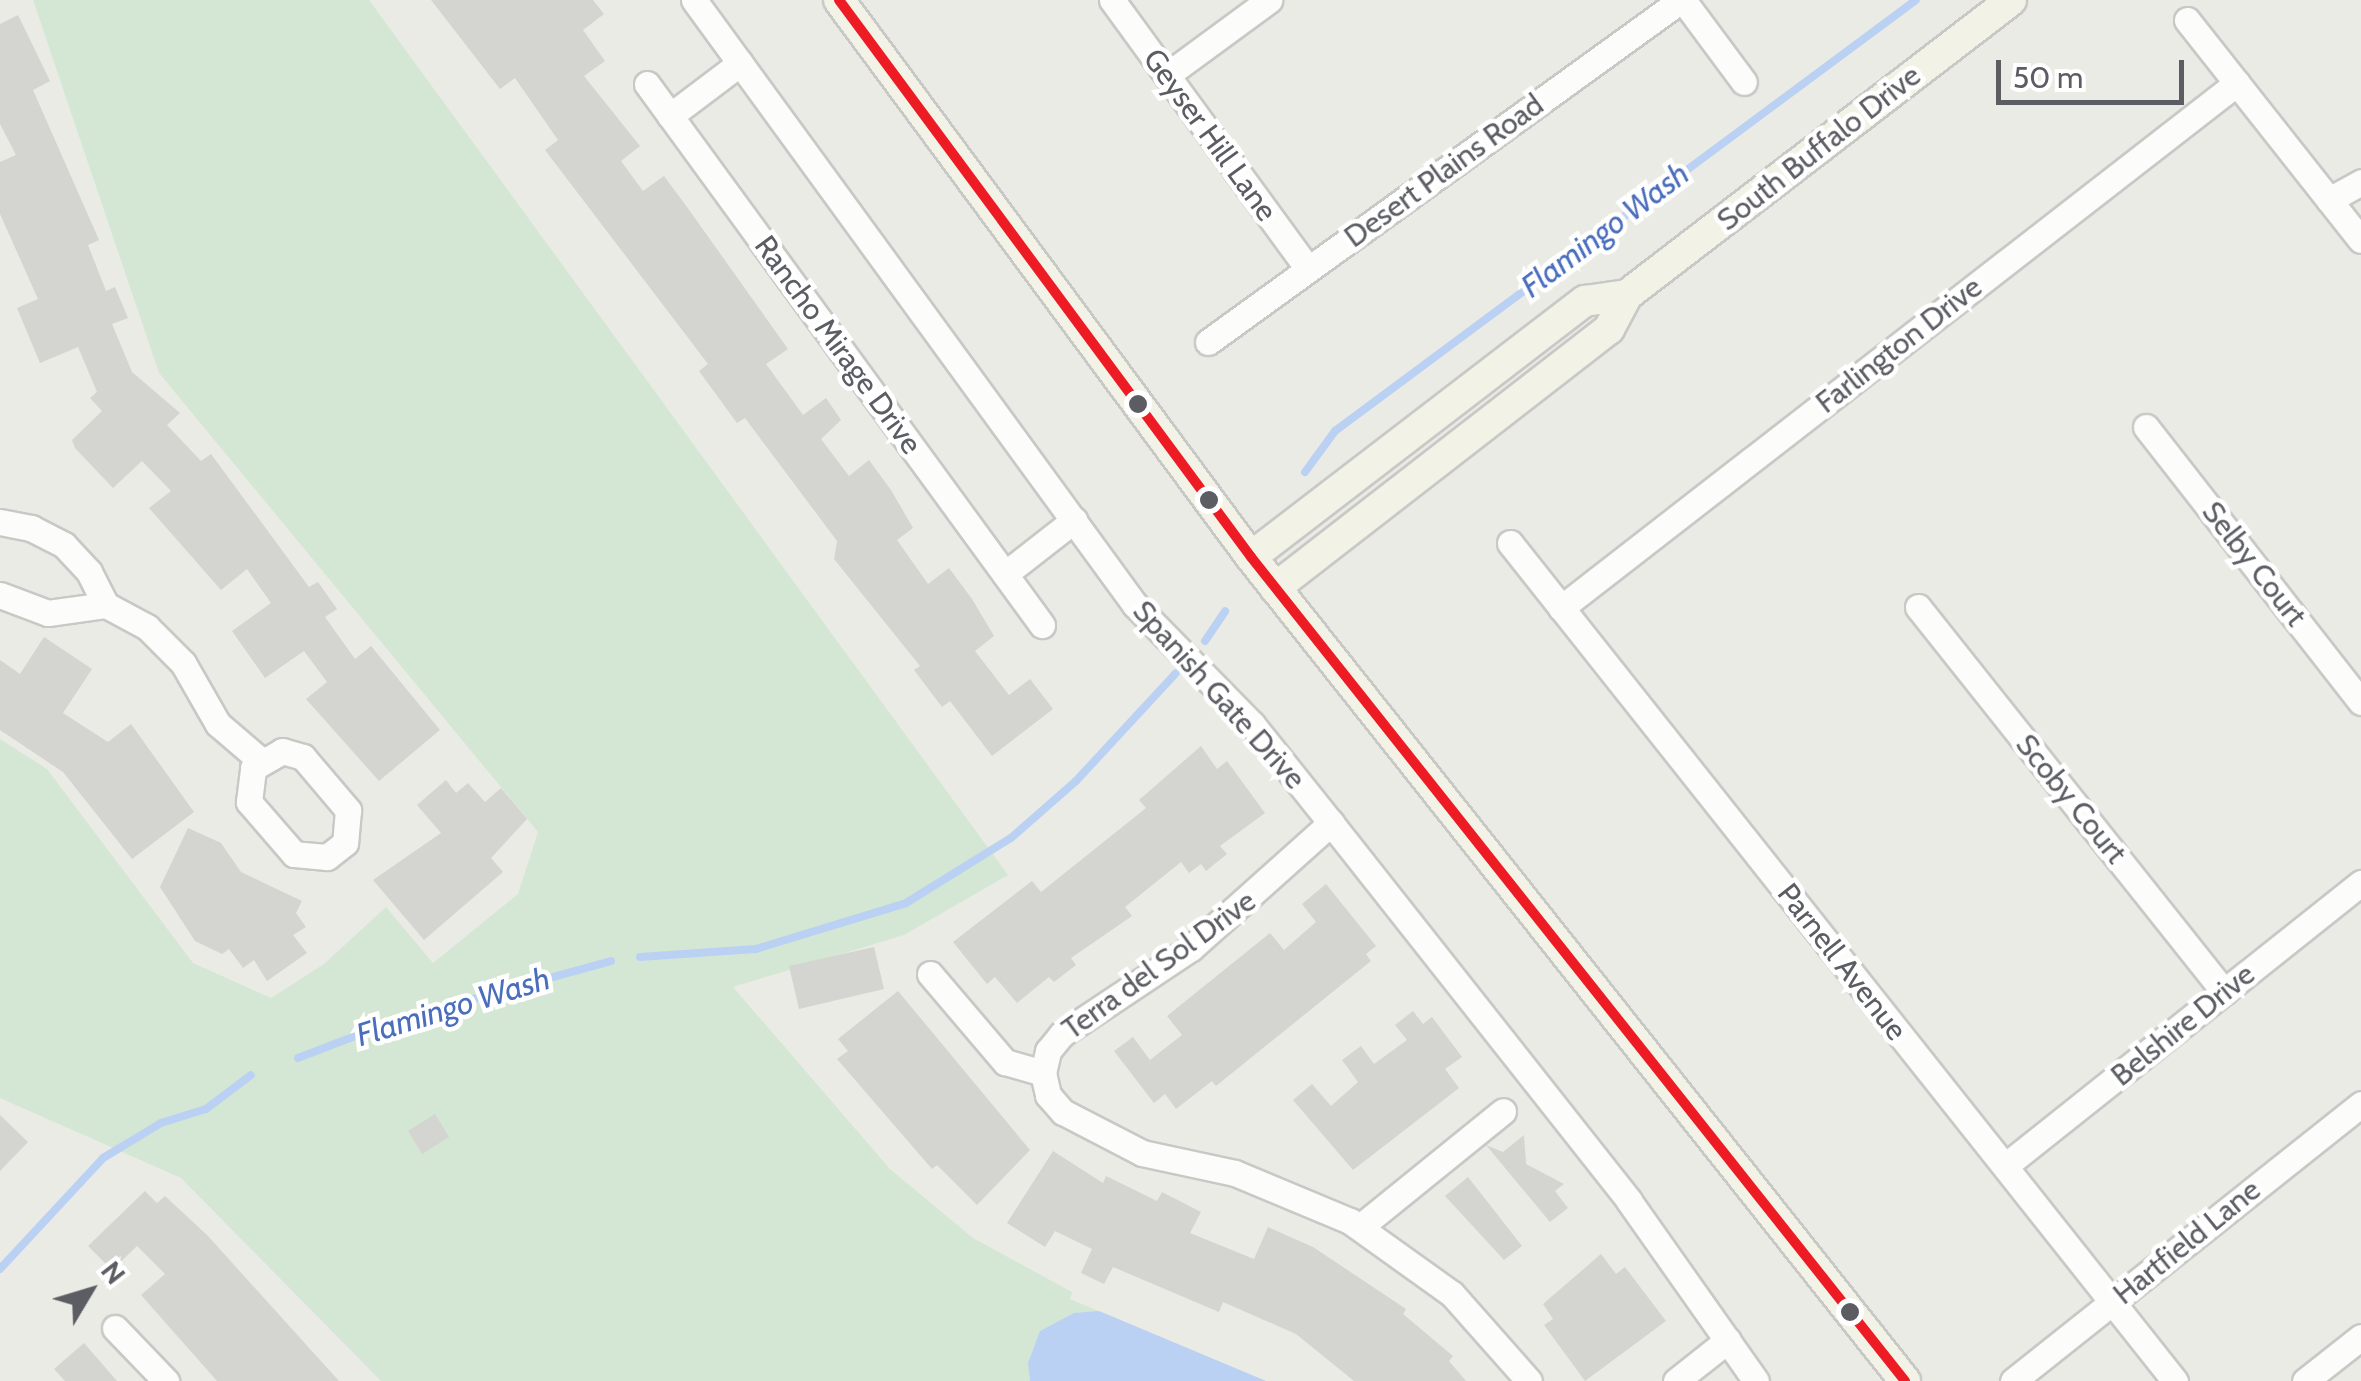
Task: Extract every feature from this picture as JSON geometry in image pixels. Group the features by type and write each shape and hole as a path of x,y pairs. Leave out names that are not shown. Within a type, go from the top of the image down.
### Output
{"main road":[{"name":"South Buffalo Drive","path":"1275,588 1609,329 1627,295 2011,0"},
{"path":"843,2 1251,557 1906,1381"},
{"name":"South Buffalo Drive","path":"1251,557 1586,301 1627,295"}],"street":[{"name":"Spanish Gate Drive","path":"694,0 1135,605 1252,724 1332,823 1629,1201 1756,1381"},
{"name":"Geyser Hill Lane","path":"1112,0 1308,269"},
{"path":"1167,74 1269,0"},
{"path":"1682,0 1744,82"},
{"name":"Desert Plains Road","path":"1208,342 1682,0"},
{"path":"2187,20 2361,240"},
{"path":"670,116 740,63"},
{"name":"Farlington Drive","path":"1560,608 2236,83"},
{"name":"Rancho Mirage Drive","path":"647,84 1042,625"},
{"path":"2329,200 2361,182"},
{"name":"Selby Court","path":"2146,427 2361,702"},
{"path":"1005,574 1074,520"},
{"path":"0,522 32,528 64,545 89,572 106,605 172,649 218,724 260,760"},
{"name":"Parnell Avenue","path":"1510,543 2175,1381"},
{"path":"0,595 48,613 106,605"},
{"name":"Scoby Court","path":"1918,607 2224,992"},
{"path":"282,751 304,757 342,800 351,821 337,852 316,860 294,854 255,812 247,790 260,760 282,751"},
{"name":"Terra del Sol Drive","path":"1043,1073 1048,1052 1062,1034 1191,948 1332,823"},
{"name":"Belshire Drive","path":"2005,1166 2361,883"},
{"path":"930,974 1005,1062 1043,1073 1055,1104 1126,1146 1274,1186 1360,1226 1452,1294 1529,1381"},
{"name":"Hartfield Lane","path":"2013,1381 2361,1104"},
{"path":"1360,1226 1503,1111"},
{"path":"115,1328 166,1381"},
{"path":"2306,1381 2361,1337"},
{"path":"1676,1381 1728,1340"}],"green space":[{"path":"33,0 369,0 1008,875 904,935 733,987 890,1169 973,1238 1072,1292 1070,1299 1266,1381 381,1381 181,1178 0,1098 0,739 47,769 193,963 271,998 324,964 386,907 433,963 518,894 538,832 159,373"}],"water":[{"path":"1099,1311 1266,1381 1030,1381 1028,1363 1040,1331 1074,1313"}],"building":[{"path":"431,0 593,0 604,14 583,30 605,61 584,76 640,146 621,161 643,191 664,176 687,207 788,349 766,364 803,415 826,398 841,420 821,439 849,476 869,460 913,528 897,540 928,584 949,568 972,599 994,636 975,651 1009,695 1030,679 1053,709 992,756 950,701 942,707 914,670 920,666 834,559 837,541 745,418 737,423 699,371 708,364 545,150 558,140 515,78 500,89"},
{"path":"18,15 50,81 33,90 99,240 88,245 106,291 115,287 128,318 112,324 132,372 180,413 167,425 201,461 211,454 309,587 318,582 337,609 325,617 355,659 371,646 440,730 379,781 306,699 327,682 304,651 265,678 232,631 271,603 247,569 221,590 149,508 171,491 142,461 113,488 75,448 72,440 102,411 90,398 97,392 78,347 40,363 17,308 38,299 0,214 0,162 16,155 0,124 0,24"},
{"path":"44,637 92,669 63,713 108,742 131,724 194,812 132,859 63,772 0,730 0,660 20,674"},
{"path":"1201,746 1217,769 1227,761 1265,813 1220,846 1227,854 1206,871 1201,864 1189,873 1181,862 1125,907 1132,916 1071,958 1076,965 1054,982 1049,977 1017,1003 995,977 987,984 953,942 1032,881 1041,892 1146,808 1139,800"},
{"path":"446,780 456,793 468,783 485,802 501,788 527,819 491,858 503,872 424,940 373,880 441,833 417,805"},
{"path":"188,828 221,843 241,872 302,901 296,913 306,927 293,935 307,953 267,981 254,960 243,968 229,949 222,954 195,941 160,887"},
{"path":"1326,884 1376,946 1366,954 1371,961 1216,1086 1212,1081 1176,1109 1165,1094 1154,1103 1114,1051 1133,1037 1150,1060 1182,1035 1167,1016 1270,933 1284,950 1316,922 1302,904"},
{"path":"874,947 884,989 799,1009 789,966"},
{"path":"898,991 1030,1150 977,1205 937,1165 932,1169 837,1059 848,1051 838,1039"},
{"path":"1413,1011 1423,1024 1432,1017 1462,1057 1445,1069 1459,1088 1353,1170 1293,1100 1312,1084 1331,1106 1358,1082 1342,1060 1361,1046 1374,1064 1407,1040 1395,1025"},
{"path":"435,1114 449,1137 422,1154 408,1131"},
{"path":"0,1115 28,1142 0,1171"},
{"path":"1524,1135 1526,1164 1564,1184 1555,1191 1568,1208 1550,1222 1486,1145 1503,1152"},
{"path":"1053,1151 1103,1183 1106,1176 1157,1201 1162,1192 1201,1212 1190,1233 1254,1259 1268,1227 1313,1247 1406,1309 1403,1314 1453,1356 1449,1361 1466,1381 1354,1381 1296,1334 1223,1302 1219,1312 1113,1267 1104,1284 1081,1273 1092,1249 1055,1231 1045,1247 1007,1223"},
{"path":"1468,1177 1522,1246 1504,1260 1445,1196"},
{"path":"145,1191 157,1203 165,1196 207,1235 339,1381 217,1381 141,1295 165,1274 137,1246 112,1270 88,1246"},
{"path":"1601,1254 1616,1274 1625,1267 1666,1321 1585,1381 1544,1325 1553,1319 1543,1304"},
{"path":"84,1343 117,1381 65,1381 54,1369"}],"waterway":[{"name":"Flamingo Wash","path":"1305,472 1335,431 1916,0"},
{"name":"Flamingo Wash","path":"1205,641 1225,611"},
{"name":"Flamingo Wash","path":"640,957 756,949 906,903 1011,838 1076,781 1176,673"},
{"name":"Flamingo Wash","path":"298,1058 397,1020 611,961"},
{"name":"Flamingo Wash","path":"0,1269 103,1158 161,1123 206,1109 251,1075"}],"transit line":[{"path":"839,0 1251,557 1905,1381"}]}
